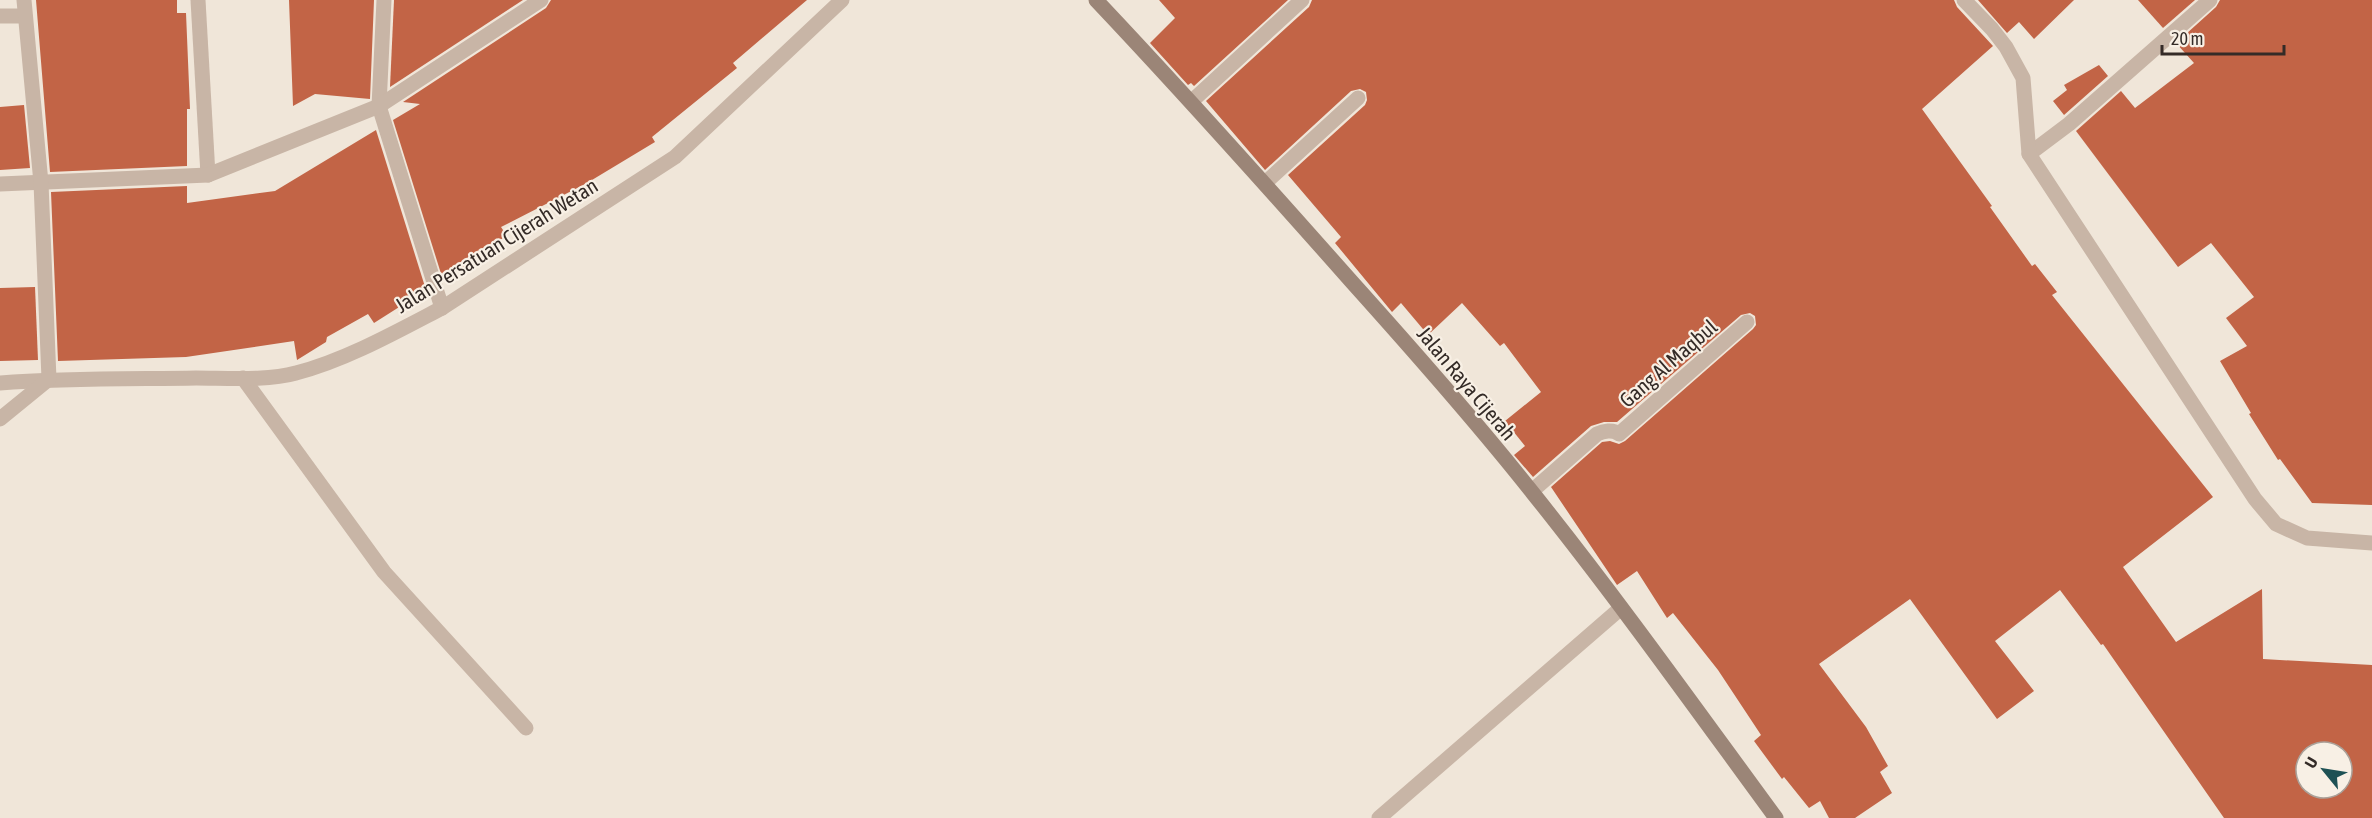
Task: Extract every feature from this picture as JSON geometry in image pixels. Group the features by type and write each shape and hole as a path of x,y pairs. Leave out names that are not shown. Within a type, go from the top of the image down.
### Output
{"main road":[{"name":"Jalan Raya Cijerah","path":"1095,0 1192,101 1265,183 1532,491 1776,818"}],"street":[{"path":"0,419 49,380 40,183 24,0"},
{"path":"198,0 207,175"},
{"path":"384,0 379,106 442,308"},
{"path":"0,184 207,175 379,106 541,0"},
{"name":"Jalan Persatuan Cijerah Wetan","path":"0,383 49,380 243,378 294,374 323,364 403,328 442,308 675,157 842,0"},
{"path":"1192,101 1302,0"},
{"path":"1964,0 1999,38 2023,78 2030,154 2255,499 2276,524 2307,537 2372,543"},
{"path":"2030,154 2069,124 2210,0"},
{"path":"0,16 25,16"},
{"path":"1265,183 1358,98"},
{"name":"Gang Al Maqbul","path":"1532,491 1597,434 1603,431 1619,434 1747,322"},
{"path":"243,378 384,572 526,728"},
{"path":"1379,818 1621,608"}],"building":[{"path":"36,0 177,0 177,13 186,13 190,109 187,109 187,166 50,172"},
{"path":"289,0 374,0 370,99 315,94 293,106"},
{"path":"394,0 523,0 390,87"},
{"path":"551,0 807,0 733,63 737,68 652,137 655,142 587,183 501,227 507,236 474,254 476,260 443,280 393,120 420,104 403,102 546,8"},
{"path":"1159,0 1288,0 1194,86 1191,83 1188,85 1150,43 1175,18"},
{"path":"1312,0 1954,0 1957,7 1993,46 1922,109 2032,266 2035,264 2057,292 2052,295 2213,497 2123,567 2176,642 2262,589 2263,659 2372,665 2372,818 2224,818 2103,644 2101,645 2060,590 1995,641 2034,691 1997,719 1910,599 1819,664 1866,727 1888,766 1880,772 1892,793 1855,818 1829,818 1820,801 1809,808 1784,777 1782,779 1754,741 1761,735 1718,670 1673,613 1667,618 1637,571 1617,585 1551,487 1602,442 1610,441 1619,444 1625,441 1753,329 1756,325 1755,316 1750,313 1741,315 1617,422 1604,422 1591,426 1533,477 1514,455 1525,446 1505,421 1541,392 1504,343 1500,346 1462,303 1428,335 1401,303 1392,312 1335,243 1341,237 1288,175 1365,105 1366,92 1360,89 1351,91 1265,170 1206,101 1309,7"},
{"path":"1978,0 2074,0 2034,39 2019,22 2007,33"},
{"path":"2138,0 2195,0 2163,28"},
{"path":"2220,0 2372,0 2372,505 2312,503 2280,459 2278,460 2220,361 2247,346 2226,318 2254,297 2211,243 2178,267 2076,131 2121,91 2135,108 2194,63 2176,43 2216,7"},
{"path":"2099,65 2108,76 2064,115 2053,101 2067,90 2064,85"},
{"path":"24,105 30,168 0,170 0,107"},
{"path":"376,130 426,290 374,323 368,314 327,337 326,342 297,360 294,341 186,357 58,361 51,192 187,186 187,203 275,191"},
{"path":"35,287 38,360 0,361 0,288"}]}
